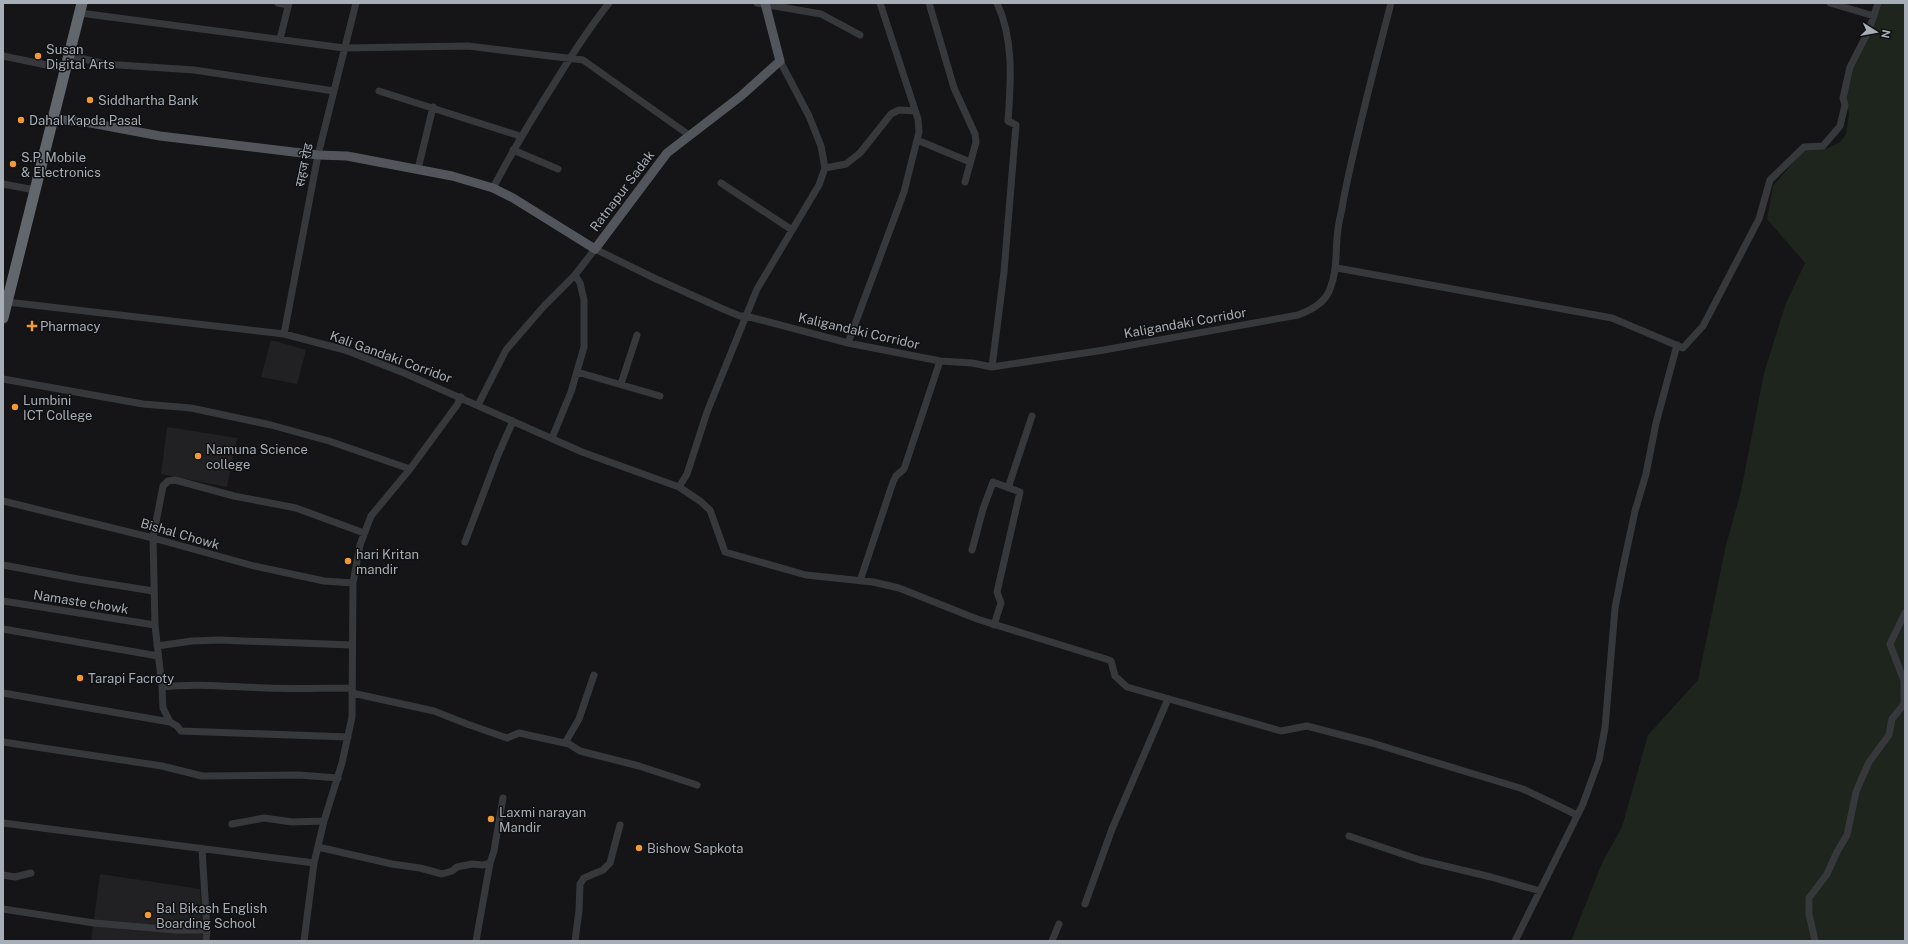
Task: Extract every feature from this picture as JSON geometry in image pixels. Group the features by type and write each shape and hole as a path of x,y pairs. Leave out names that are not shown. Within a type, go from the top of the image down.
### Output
{"highway":[{"path":"3,318 81,8"}],"main road":[{"path":"763,4 780,61"},
{"name":"Ratnapur Sadak","path":"53,119 91,123 160,136 318,155 347,156 452,176 493,188 513,198 595,249 667,153 741,96 780,61"}],"street":[{"path":"278,3 289,4 280,39"},
{"name":"सहज रोड","path":"284,334 318,155 356,3"},
{"path":"493,188 520,136 570,58 609,3"},
{"path":"848,343 904,192 919,132 918,119 880,3"},
{"path":"928,3 954,88 975,134 976,142 965,182"},
{"path":"992,367 1004,272 1016,125 1008,121 1011,73 1009,50 997,3"},
{"name":"Kaligandaki Corridor","path":"595,249 654,278 740,316 750,315 848,343 940,361 972,363 992,367 1104,350 1298,315 1310,311 1322,302 1330,290 1337,268 1338,229 1345,194 1362,113 1391,3"},
{"path":"1830,3 1874,16"},
{"path":"1337,268 1612,318 1682,348 1702,326 1759,219 1770,180 1804,147 1823,146 1840,126 1845,105 1843,98 1850,68 1874,16 1878,3"},
{"path":"763,4 821,14 860,35"},
{"path":"81,8 344,48 468,46 583,60 689,136"},
{"path":"69,55 104,64 194,70 334,91"},
{"path":"3,56 66,70"},
{"path":"679,487 687,474 707,412 746,316 748,307 757,289 819,186 825,168 821,146 809,116 780,61"},
{"path":"379,91 520,136"},
{"path":"418,169 433,107"},
{"path":"825,168 846,164 860,153 891,114 899,110 915,111"},
{"path":"917,140 970,162"},
{"path":"513,150 558,169"},
{"path":"721,183 792,230"},
{"path":"3,184 35,190"},
{"path":"478,404 506,350 544,306 575,275 595,249"},
{"path":"552,438 577,372 584,347 584,300 580,283 575,275"},
{"name":"Kali Gandaki Corridor","path":"7,302 284,334 349,352 404,372 582,452 679,487 700,500 710,510 725,552 806,575 860,581"},
{"path":"621,384 637,335"},
{"path":"1515,941 1577,815 1599,760 1602,746 1615,608 1635,511 1646,474 1656,423 1677,345"},
{"path":"940,361 904,469 896,476 893,482 880,517 860,581 899,588 994,625 1106,659 1111,662 1115,676 1127,687 1281,731 1307,726 1372,744 1523,789 1577,815"},
{"path":"577,372 660,396"},
{"path":"3,379 143,404 191,408 249,420 329,441 410,469"},
{"path":"304,941 314,863 324,821 338,778 352,717 353,583 360,545 370,516 410,469 458,405 461,397"},
{"path":"1008,488 1032,416"},
{"path":"465,542 498,454 513,421"},
{"path":"170,722 163,708 155,625 155,598 153,591 153,538 163,486 168,481 175,480 234,496 296,508 364,533"},
{"path":"972,550 983,509 994,482 1020,492 997,592 1001,603 994,625"},
{"name":"Bishal Chowk","path":"3,501 153,538 254,566 324,581 353,583"},
{"path":"3,565 153,591"},
{"name":"Namaste chowk","path":"3,601 155,625"},
{"path":"1814,941 1809,914 1809,898 1827,874 1847,835 1856,792 1868,762 1889,735 1892,719 1904,704 1904,681 1890,644 1905,613"},
{"path":"3,628 158,656"},
{"path":"157,646 192,640 352,645"},
{"path":"565,743 579,719 594,675"},
{"path":"162,687 176,685 240,686 352,690 434,711 507,738 519,733 565,743 580,751 639,766 696,785"},
{"path":"3,693 170,722 177,726 181,732 348,737"},
{"path":"1085,904 1112,829 1168,699"},
{"path":"3,742 162,766 202,776 261,774 338,778"},
{"path":"476,941 503,798"},
{"path":"232,824 264,818 292,822 324,821"},
{"path":"3,823 314,863"},
{"path":"575,941 580,911 580,884 584,878 603,870 610,863 620,825"},
{"path":"1349,836 1420,860 1491,877 1540,891"},
{"path":"318,846 392,864 420,868 442,874 452,871 456,867 490,863"},
{"path":"202,849 207,930 206,941"},
{"path":"3,875 15,877 31,874"},
{"path":"3,909 94,923 176,930 207,930"},
{"path":"1052,941 1059,924"}],"shaded area":[{"path":"1882,3 1905,3 1905,941 1571,941 1602,863 1622,827 1648,735 1698,680 1726,545 1741,491 1764,373 1786,303 1805,263 1767,219 1773,186 1804,150 1828,148 1840,142 1846,134 1849,115 1846,93 1853,68"},
{"path":"271,340 306,350 297,384 261,377"},
{"name":"Namuna Science college","path":"167,427 237,438 227,487 161,474"},
{"name":"Bal Bikash English Boarding School","path":"100,874 200,889 203,941 91,941"}],"place":[{"name":"Susan Digital Arts","path":"38,56"},
{"name":"Siddhartha Bank","path":"90,100"},
{"name":"Dahal Kapda Pasal","path":"21,120"},
{"name":"S.P. Mobile & Electronics","path":"13,164"},
{"name":"Pharmacy","path":"32,326"},
{"name":"Lumbini ICT College","path":"15,407"},
{"name":"Namuna Science college","path":"198,456"},
{"name":"hari Kritan mandir","path":"348,561"},
{"name":"Tarapi Facroty","path":"80,678"},
{"name":"Laxmi narayan Mandir","path":"491,819"},
{"name":"Bishow Sapkota","path":"639,848"},
{"name":"Bal Bikash English Boarding School","path":"148,915"}]}
